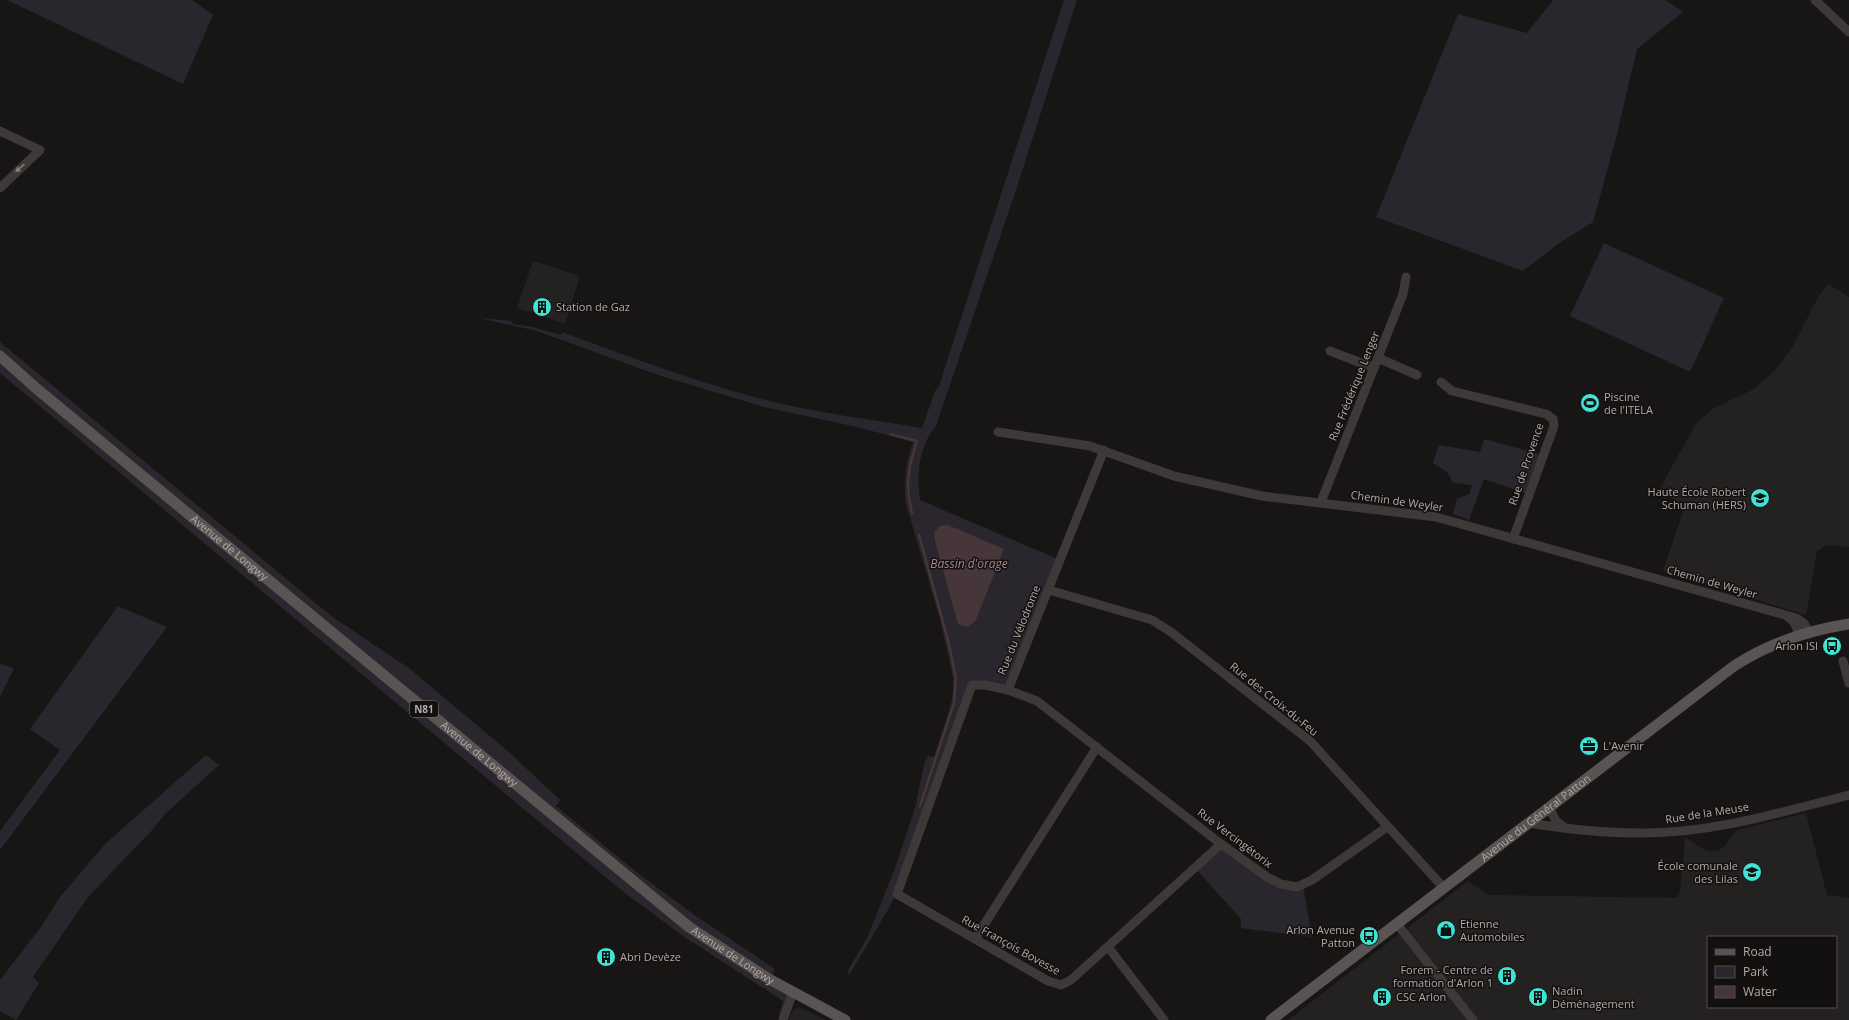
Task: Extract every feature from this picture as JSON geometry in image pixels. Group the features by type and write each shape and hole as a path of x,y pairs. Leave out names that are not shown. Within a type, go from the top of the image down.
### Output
{"main road":[{"name":"N81","path":"0,356 37,389"},
{"name":"N81","path":"0,361 37,389"},
{"name":"Avenue de Longwy","path":"37,389 683,922 769,979 845,1020"},
{"name":"Avenue du Général Patton","path":"1271,1020 1728,670 1756,653 1822,628 1849,624"},
{"name":"Avenue du Général Patton","path":"1804,635 1823,635 1849,631"}],"street":[{"path":"1815,0 1849,32"},
{"path":"0,131 40,150 0,188"},
{"name":"Rue Frédérique Lenger","path":"1321,502 1404,294 1406,277"},
{"path":"1330,351 1374,368"},
{"path":"1378,358 1417,375"},
{"name":"Rue de Provence","path":"1441,382 1452,391 1546,414 1553,419 1554,426 1513,539"},
{"name":"Chemin de Weyler","path":"998,432 1078,444 1104,450 1174,476 1221,488 1262,496 1436,517 1802,621 1807,627 1804,635"},
{"name":"Rue du Vélodrome","path":"897,894 965,700 972,685 984,685 1008,690 1104,450"},
{"name":"Rue des Croix-du-Feu","path":"1049,590 1152,620 1171,632 1310,741 1444,888"},
{"path":"1843,661 1849,683"},
{"name":"Rue Vercingétorix","path":"1008,690 1037,701 1221,844 1267,877 1281,884 1297,887 1312,880 1387,827"},
{"path":"976,939 1097,747"},
{"name":"Rue de la Meuse","path":"1529,823 1566,829 1642,833 1684,831 1737,822 1849,795"},
{"path":"1549,808 1556,821 1566,829"},
{"name":"Rue François Bovesse","path":"897,894 1048,981 1061,985 1072,980 1221,844"},
{"path":"1397,924 1473,1020"},
{"path":"1108,947 1164,1020"},
{"path":"783,1020 793,992"}],"shaded area":[{"path":"533,261 580,276 565,324 517,308"},
{"name":"Haute École Robert Schuman (HERS)","path":"1828,284 1849,297 1849,547 1827,545 1817,551 1806,615 1663,571 1685,506 1658,491 1696,424 1712,409 1754,389 1774,371 1792,348 1819,295"},
{"path":"1806,813 1827,895 1849,898 1849,1020 1288,1020 1468,881 1488,895 1676,898 1680,893 1685,837 1703,849 1710,851 1718,850 1724,847 1737,830"},
{"path":"798,1007 826,1020 789,1020 791,1013"}],"green space":[{"path":"7,0 192,0 213,15 183,84"},
{"path":"1064,0 1077,0 1015,193 936,426 930,434 922,451 918,481 920,500 1060,560 1008,690 971,685 897,894 850,974 847,972 868,936 895,868 915,808 924,764 928,756 934,757 951,704 953,691 953,677 940,619 906,504 906,473 913,442 857,427 764,407 658,375 537,331 478,318 512,321 512,324 533,327 561,335 562,332 684,376 778,403 922,428 935,391 939,386"},
{"path":"1553,0 1665,0 1683,12 1637,49 1616,138 1593,222 1558,244 1523,271 1376,217 1458,14 1527,33"},
{"path":"1604,243 1724,298 1690,372 1570,316"},
{"path":"0,342 330,615 410,669 510,753 560,800 556,806 639,874 696,916 775,969 770,979 793,992 783,1020 778,1020 783,1001 683,936 621,890 0,373"},
{"path":"1484,439 1539,454 1525,493 1484,479 1469,520 1453,514 1457,499 1469,494 1472,485 1453,483 1447,472 1433,463 1439,445 1480,452"},
{"path":"118,606 167,627 0,850 0,831 60,750 30,729"},
{"path":"0,664 14,668 0,697"},
{"path":"206,755 219,765 165,814 153,829 88,897 33,977 39,983 16,1020 0,1011 0,980 41,927 60,897 105,844"},
{"path":"1221,844 1267,877 1303,885 1312,937 1241,928 1241,919 1194,867"}],"water":[{"name":"Bassin d'orage","path":"948,525 1004,549 976,620 967,626 958,624 935,541 934,532 940,526"}],"waterway":[{"path":"890,434 917,441 911,460 908,477 912,513"},
{"path":"919,535 949,644 956,679 954,703 920,806"}],"place":[{"name":"Station de Gaz","path":"542,307"},
{"name":"Piscine de l'ITELA","path":"1590,403"},
{"name":"Haute École Robert Schuman (HERS)","path":"1760,498"},
{"name":"Arlon ISI","path":"1832,646"},
{"name":"L'Avenir","path":"1589,746"},
{"name":"École comunale des Lilas","path":"1752,872"},
{"name":"Etienne Automobiles","path":"1446,930"},
{"name":"Arlon Avenue Patton","path":"1369,936"},
{"name":"Abri Devèze","path":"606,957"},
{"name":"Forem - Centre de formation d'Arlon 1","path":"1507,976"},
{"name":"CSC Arlon","path":"1382,997"},
{"name":"Nadin Déménagement","path":"1538,997"}]}
